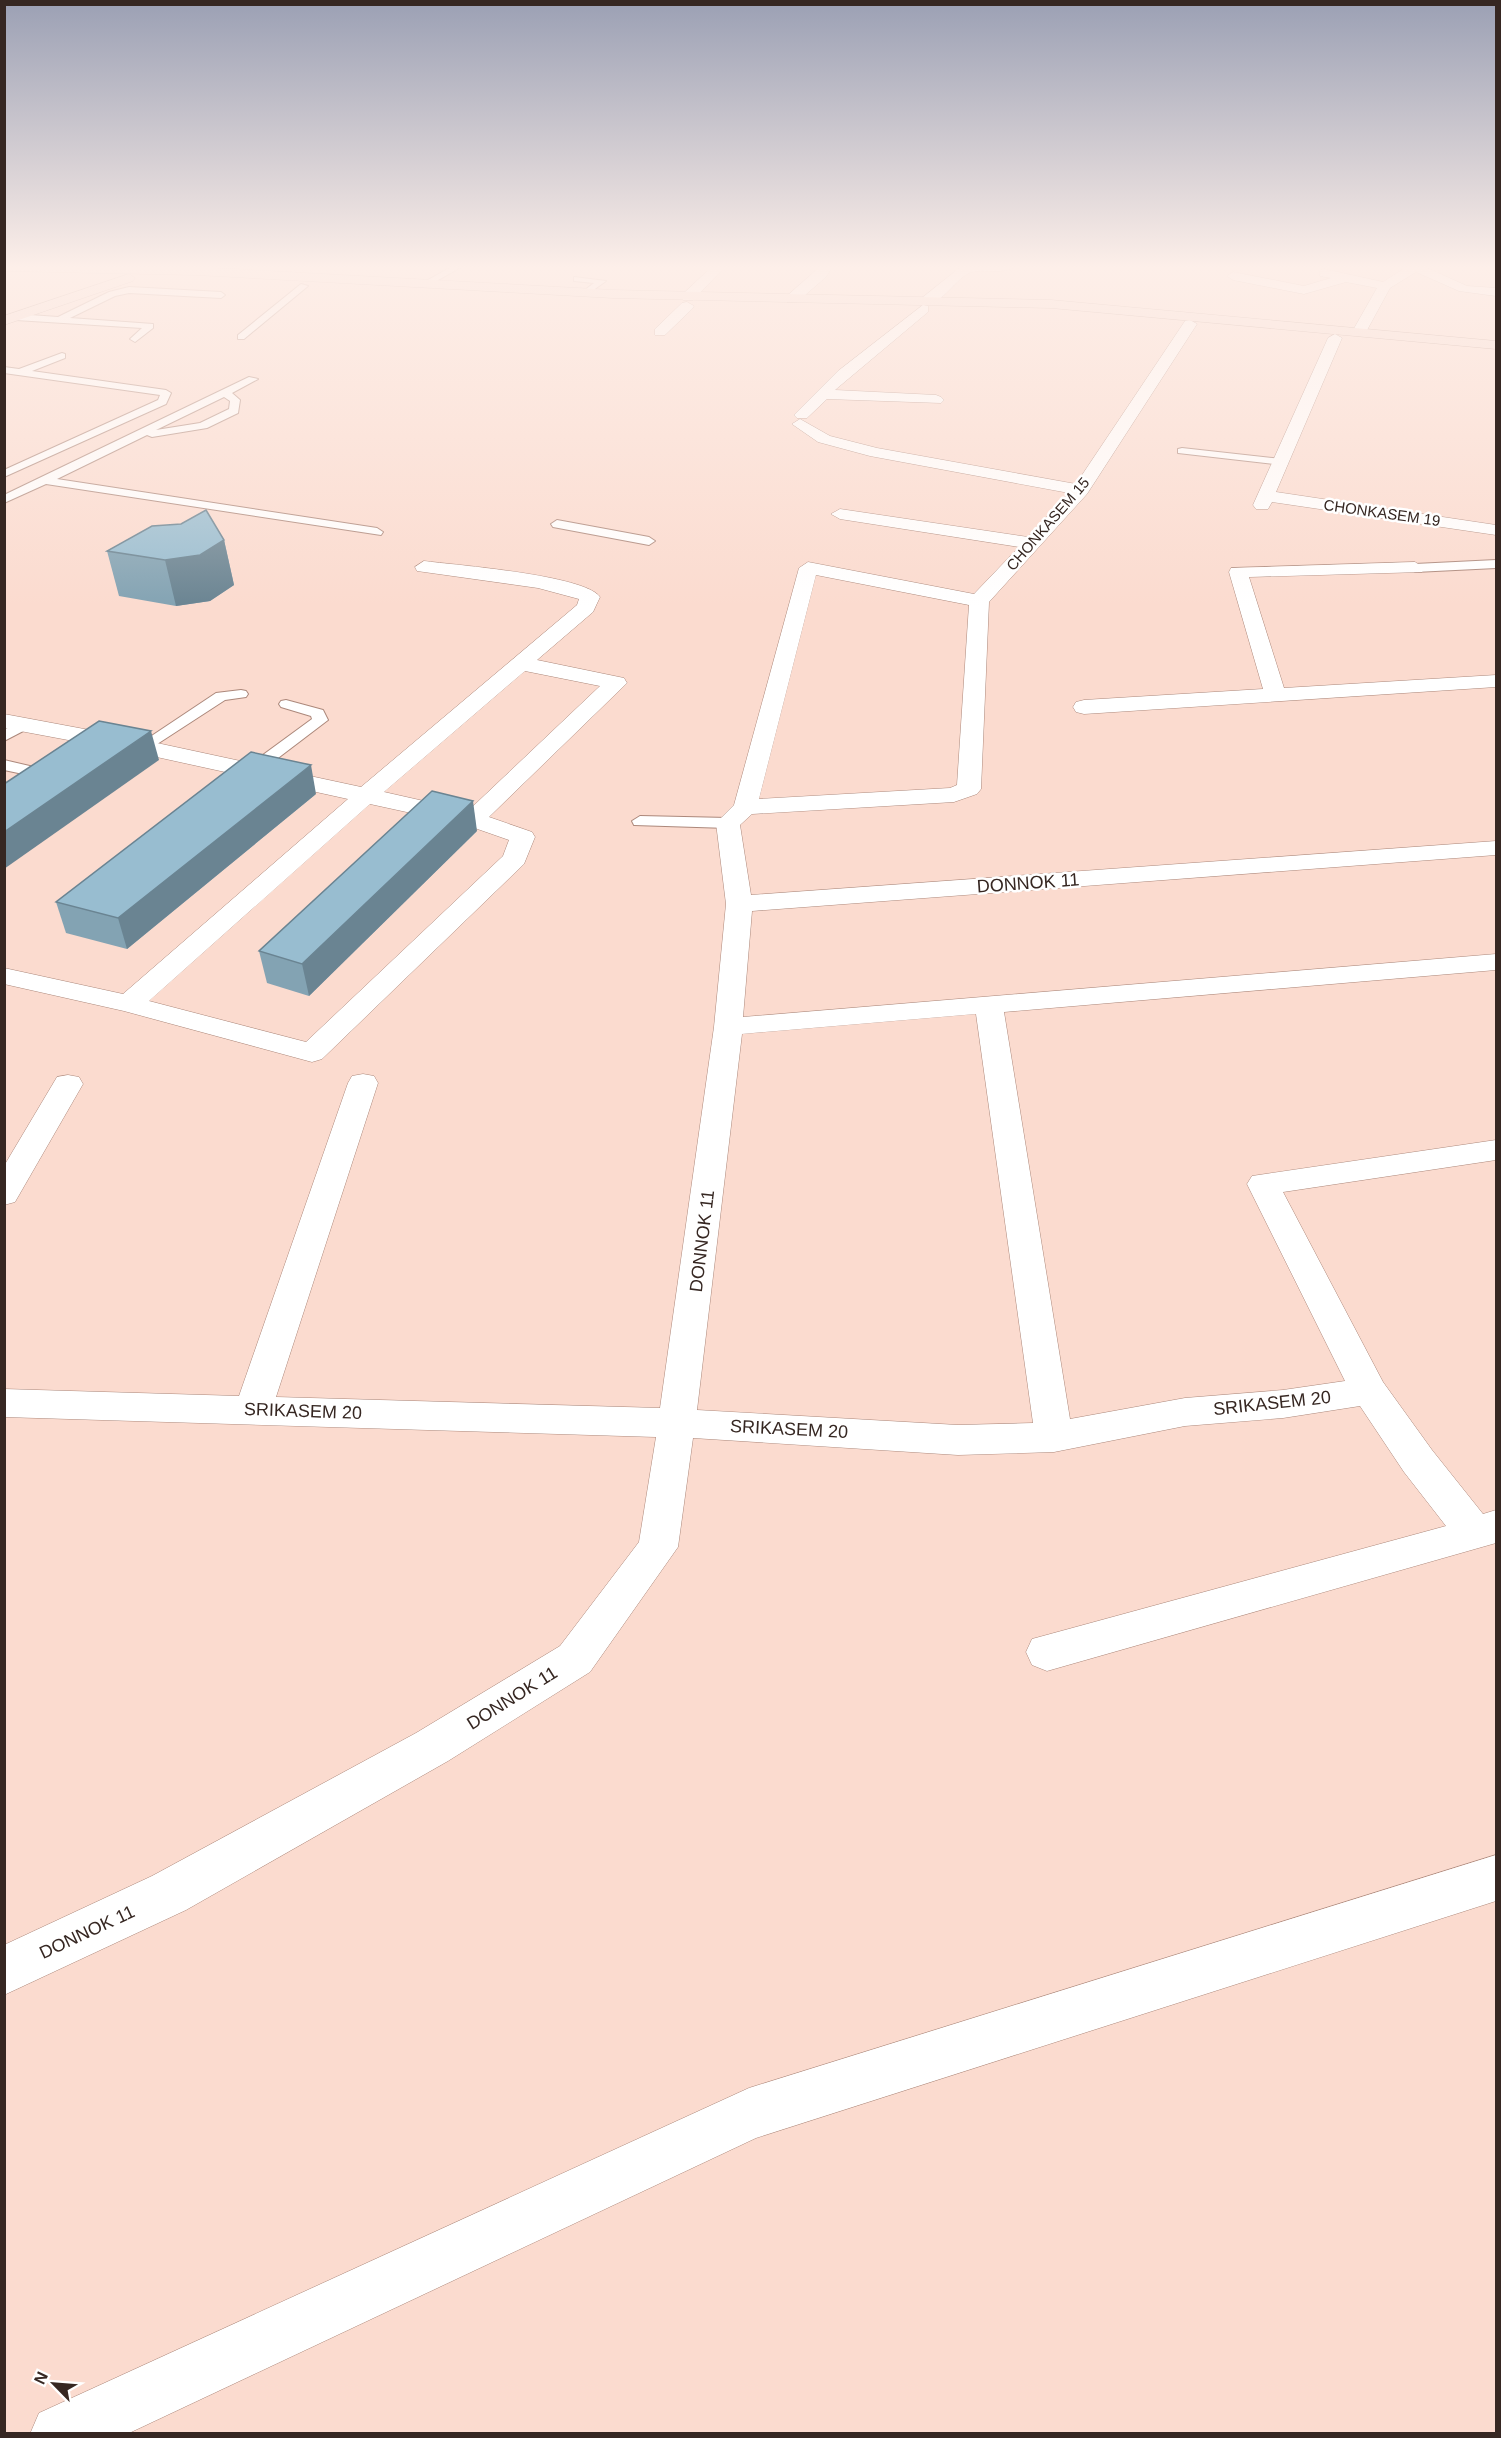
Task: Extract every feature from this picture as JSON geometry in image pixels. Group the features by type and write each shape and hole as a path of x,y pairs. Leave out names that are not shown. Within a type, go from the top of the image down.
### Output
{"street":[{"path":"838,380 801,420 824,439 876,453 1081,490"},
{"name":"CHONKASEM 15","path":"980,601 1081,490 1153,380"},
{"path":"1282,462 1317,380"},
{"path":"824,394 936,400"},
{"name":"CHONKASEM 19","path":"1282,462 1265,500 1497,530"},
{"path":"840,514 1032,543"},
{"path":"129,1004 364,797 586,608 590,597 585,592 557,586 424,567"},
{"path":"737,815 954,795 969,789 980,601 808,568 737,815 739,904"},
{"path":"1276,696 1238,572 1415,568"},
{"path":"473,819 616,682 519,663"},
{"path":"1084,707 1497,681"},
{"path":"4,976 129,1004 312,1053 515,859 522,837 473,819 143,747 73,741 11,728"},
{"name":"DONNOK 11","path":"4,1971 169,1893 432,1748 575,1659 658,1546 677,1423 728,1027 739,904 1497,848"},
{"path":"728,1027 1497,962"},
{"path":"989,1004 1054,1437"},
{"path":"253,1410 363,1083"},
{"path":"4,1194 68,1084"},
{"path":"1047,1652 1486,1530 1418,1461 1369,1390 1263,1184 1497,1150"},
{"name":"SRIKASEM 20","path":"4,1402 677,1423 958,1440 1054,1437 1185,1412 1283,1404 1369,1390"},
{"path":"60,2433 749,2114 1497,1878"}],"lane":[{"path":"4,474 162,402 166,393 74,380"},
{"path":"4,500 251,380"},
{"path":"137,435 165,434 203,426 234,411 235,400 224,393"},
{"path":"1182,451 1282,462"},
{"path":"44,480 377,532"},
{"path":"558,524 649,541"},
{"path":"1415,568 1497,564"},
{"path":"143,747 221,696 241,694"},
{"path":"251,771 320,720 318,713 309,708 286,704"},
{"path":"4,765 33,767 12,780"},
{"path":"640,821 737,815"}],"building":[{"path":"206,510 224,540 200,555 165,560 107,551 152,526 181,524"},
{"path":"99,721 151,731 4,832 4,784"},
{"path":"251,752 311,765 118,918 56,902"},
{"path":"432,791 473,801 302,964 259,951"}]}
